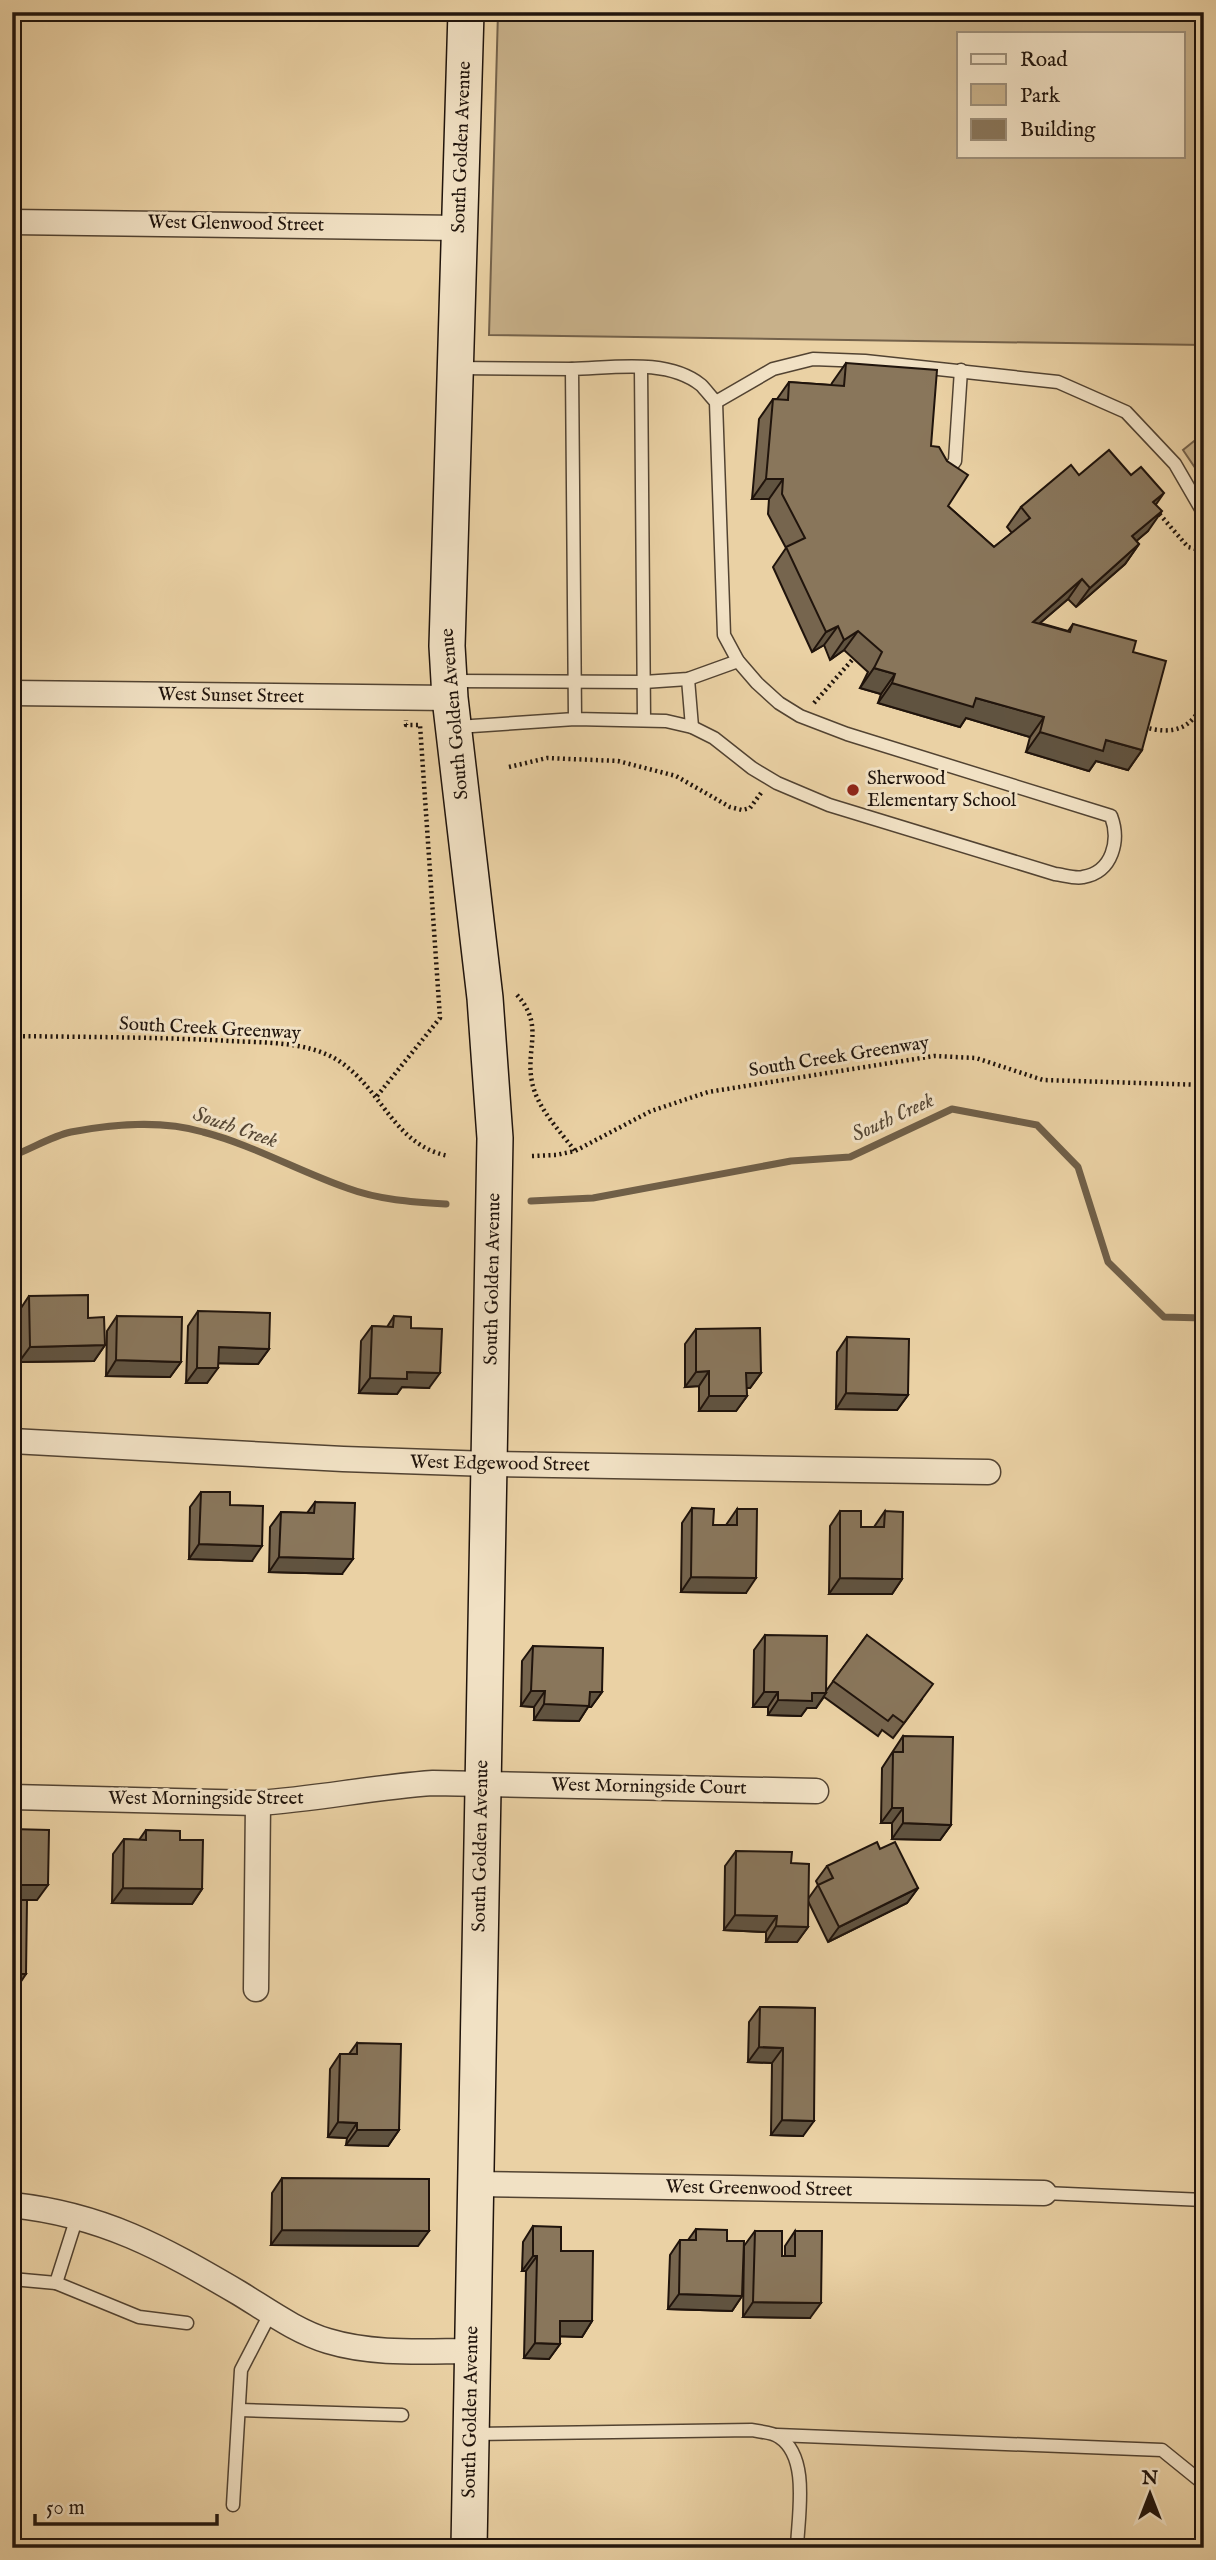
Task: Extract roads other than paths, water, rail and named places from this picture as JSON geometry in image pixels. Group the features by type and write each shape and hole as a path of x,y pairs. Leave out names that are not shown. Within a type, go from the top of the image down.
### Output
{"street":[{"name":"South Golden Avenue","path":"466,12 448,578 451,702 485,998 492,1086 494,1231 468,2548"},
{"name":"West Glenwood Street","path":"12,222 459,228"},
{"name":"West Sunset Street","path":"12,692 406,698 451,702"},
{"name":"West Edgewood Street","path":"12,1441 489,1464 988,1472"},
{"name":"West Morningside Court","path":"482,1784 816,1791"},
{"name":"West Morningside Street","path":"12,1797 258,1803 327,1797 389,1786 482,1784"},
{"path":"256,1989 258,1803"},
{"name":"West Greenwood Street","path":"475,2184 1044,2193"},
{"path":"12,2205 77,2217 128,2233 167,2251 326,2341 380,2350 472,2351"}],"lane":[{"path":"716,402 772,369 813,359 961,370 1058,382 1126,412 1175,464 1204,514"},
{"path":"451,702 575,719 666,721 692,727 714,738 752,768 777,783 829,805 1055,874 1081,878 1097,873 1108,861 1116,845 1116,830 1111,816 847,734 800,716 779,703 738,661 724,635 716,402 701,385 677,373 659,368 454,368"},
{"path":"641,368 644,720"},
{"path":"572,369 575,719"},
{"path":"938,485 955,461 961,370"},
{"path":"451,702 574,681 644,682 688,679 738,661"},
{"path":"688,679 692,727"},
{"path":"1044,2193 1204,2200"},
{"path":"56,2283 77,2217"},
{"path":"12,2279 56,2283 139,2317 187,2323"},
{"path":"233,2505 241,2370 271,2312"},
{"path":"239,2410 402,2415"},
{"path":"470,2434 752,2430 777,2435 1162,2450 1204,2484"},
{"path":"777,2435 793,2450 799,2469 797,2548"}],"waterway":[{"name":"South Creek","path":"531,1201 593,1198 791,1161 850,1157 952,1109 1037,1125 1078,1167 1108,1262 1164,1317 1204,1318"},
{"name":"South Creek","path":"12,1156 71,1132 120,1125 171,1126 188,1128 240,1144 359,1192 396,1200 446,1204"}],"place":[{"name":"Sherwood Elementary School","path":"853,790"}]}
